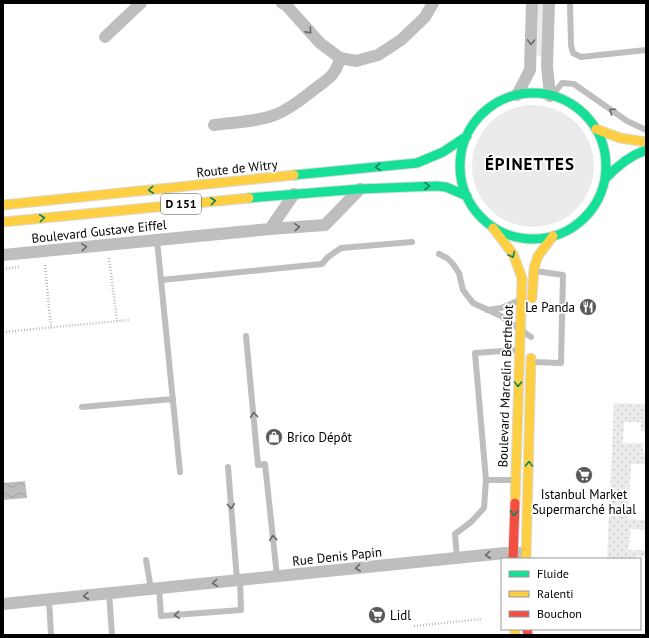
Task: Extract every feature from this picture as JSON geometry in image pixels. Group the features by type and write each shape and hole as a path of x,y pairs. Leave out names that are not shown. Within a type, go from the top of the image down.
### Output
{"main road":[{"path":"534,94 551,96 565,101 575,107 596,129 604,151 606,167 605,179 600,195 589,213 580,222 553,236 522,238 505,233 490,224 477,212 467,196 462,180 462,151 467,136 474,124 488,109 501,101 517,95 534,94"},
{"path":"596,129 616,138 646,142"},
{"name":"Route de Witry","path":"3,205 417,163 431,159 443,153 467,136"},
{"path":"605,179 619,164 646,150"},
{"name":"D 151","path":"3,222 360,189 436,186 467,196"},
{"name":"Boulevard Marcelin Berthelot","path":"490,224 513,254 522,278 513,556"},
{"name":"Boulevard Marcelin Berthelot","path":"532,308 534,271 538,256 553,236"},
{"name":"Boulevard Marcelin Berthelot","path":"526,557 531,333"}],"street":[{"path":"105,38 141,3"},
{"path":"282,3 320,43 340,58 356,61 378,55 401,40 425,17 433,3"},
{"path":"517,95 530,70 532,3"},
{"path":"549,3 547,66 551,96"},
{"path":"214,125 262,118 277,114 288,108 331,77 338,68 340,58"},
{"name":"Boulevard Gustave Eiffel","path":"3,255 325,225 360,189"},
{"path":"270,229 294,194"},
{"name":"Rue Denis Papin","path":"3,604 457,558 526,557"}],"lane":[{"path":"570,3 571,45 574,53 581,56 646,50"},
{"path":"551,96 562,83 574,84 627,121 646,130"},
{"path":"157,240 180,472"},
{"path":"161,280 322,264 328,257 341,248 412,242"},
{"path":"439,254 447,258 453,264 459,273 463,290 473,303 501,316 520,329 531,333"},
{"path":"531,362 561,363 563,275 534,271"},
{"path":"487,310 501,308 532,293"},
{"path":"246,336 258,465 265,464 277,576"},
{"path":"457,558 455,534 471,522 484,508 486,480 475,353 519,350"},
{"path":"82,407 172,399"},
{"path":"146,560 162,616 242,610 228,467"},
{"path":"486,480 515,480"},
{"path":"109,593 112,635"},
{"path":"49,599 51,635"}],"path":[{"path":"109,258 116,321"},
{"path":"45,265 51,328"},
{"path":"3,332 129,320"},
{"path":"414,626 482,619"}],"shaded area":[{"path":"538,3 544,3 542,56 537,56"},
{"path":"533,105 556,110 576,123 589,143 594,166 589,189 576,209 556,222 533,227 510,222 490,209 477,189 472,166 477,143 490,123 510,110"},
{"path":"614,403 646,404 646,432 641,431 641,422 624,422 623,443 643,443 643,453 646,453 646,464 631,464 628,519 646,520 646,530 630,529 629,550 646,550 646,557 636,556 636,558 607,558"}],"water":[{"path":"25,481 27,498 3,500 3,483"}],"traffic: fast":[{"path":"533,93 561,99 579,110 589,120 600,138 606,166 600,194 589,212 579,222 561,233 533,239 505,233 487,222 477,212 466,194 460,166 466,138 477,120 487,110 505,99 533,93"},
{"path":"294,175 417,163 443,152 467,136"},
{"path":"605,179 624,162 634,155 646,150"},
{"path":"249,198 360,189 436,186 446,187 467,196"}],"traffic: slow":[{"path":"596,129 620,138 646,142"},
{"path":"3,205 294,175"},
{"path":"3,222 249,198"},
{"path":"493,228 513,254 522,278 515,503"},
{"path":"532,298 534,268 538,256 553,236"},
{"path":"526,558 531,358"},
{"path":"515,630 515,635"}],"traffic: jam":[{"path":"513,558 515,503"},
{"path":"527,630 528,635"}],"place":[{"name":"Le Panda","path":"588,307"},
{"name":"Brico Dépôt","path":"274,437"},
{"name":"Istanbul Market Supermarché halal","path":"584,475"},
{"name":"Lidl","path":"377,615"}],"district":[{"name":"ÉPINETTES","path":"530,164"}]}
